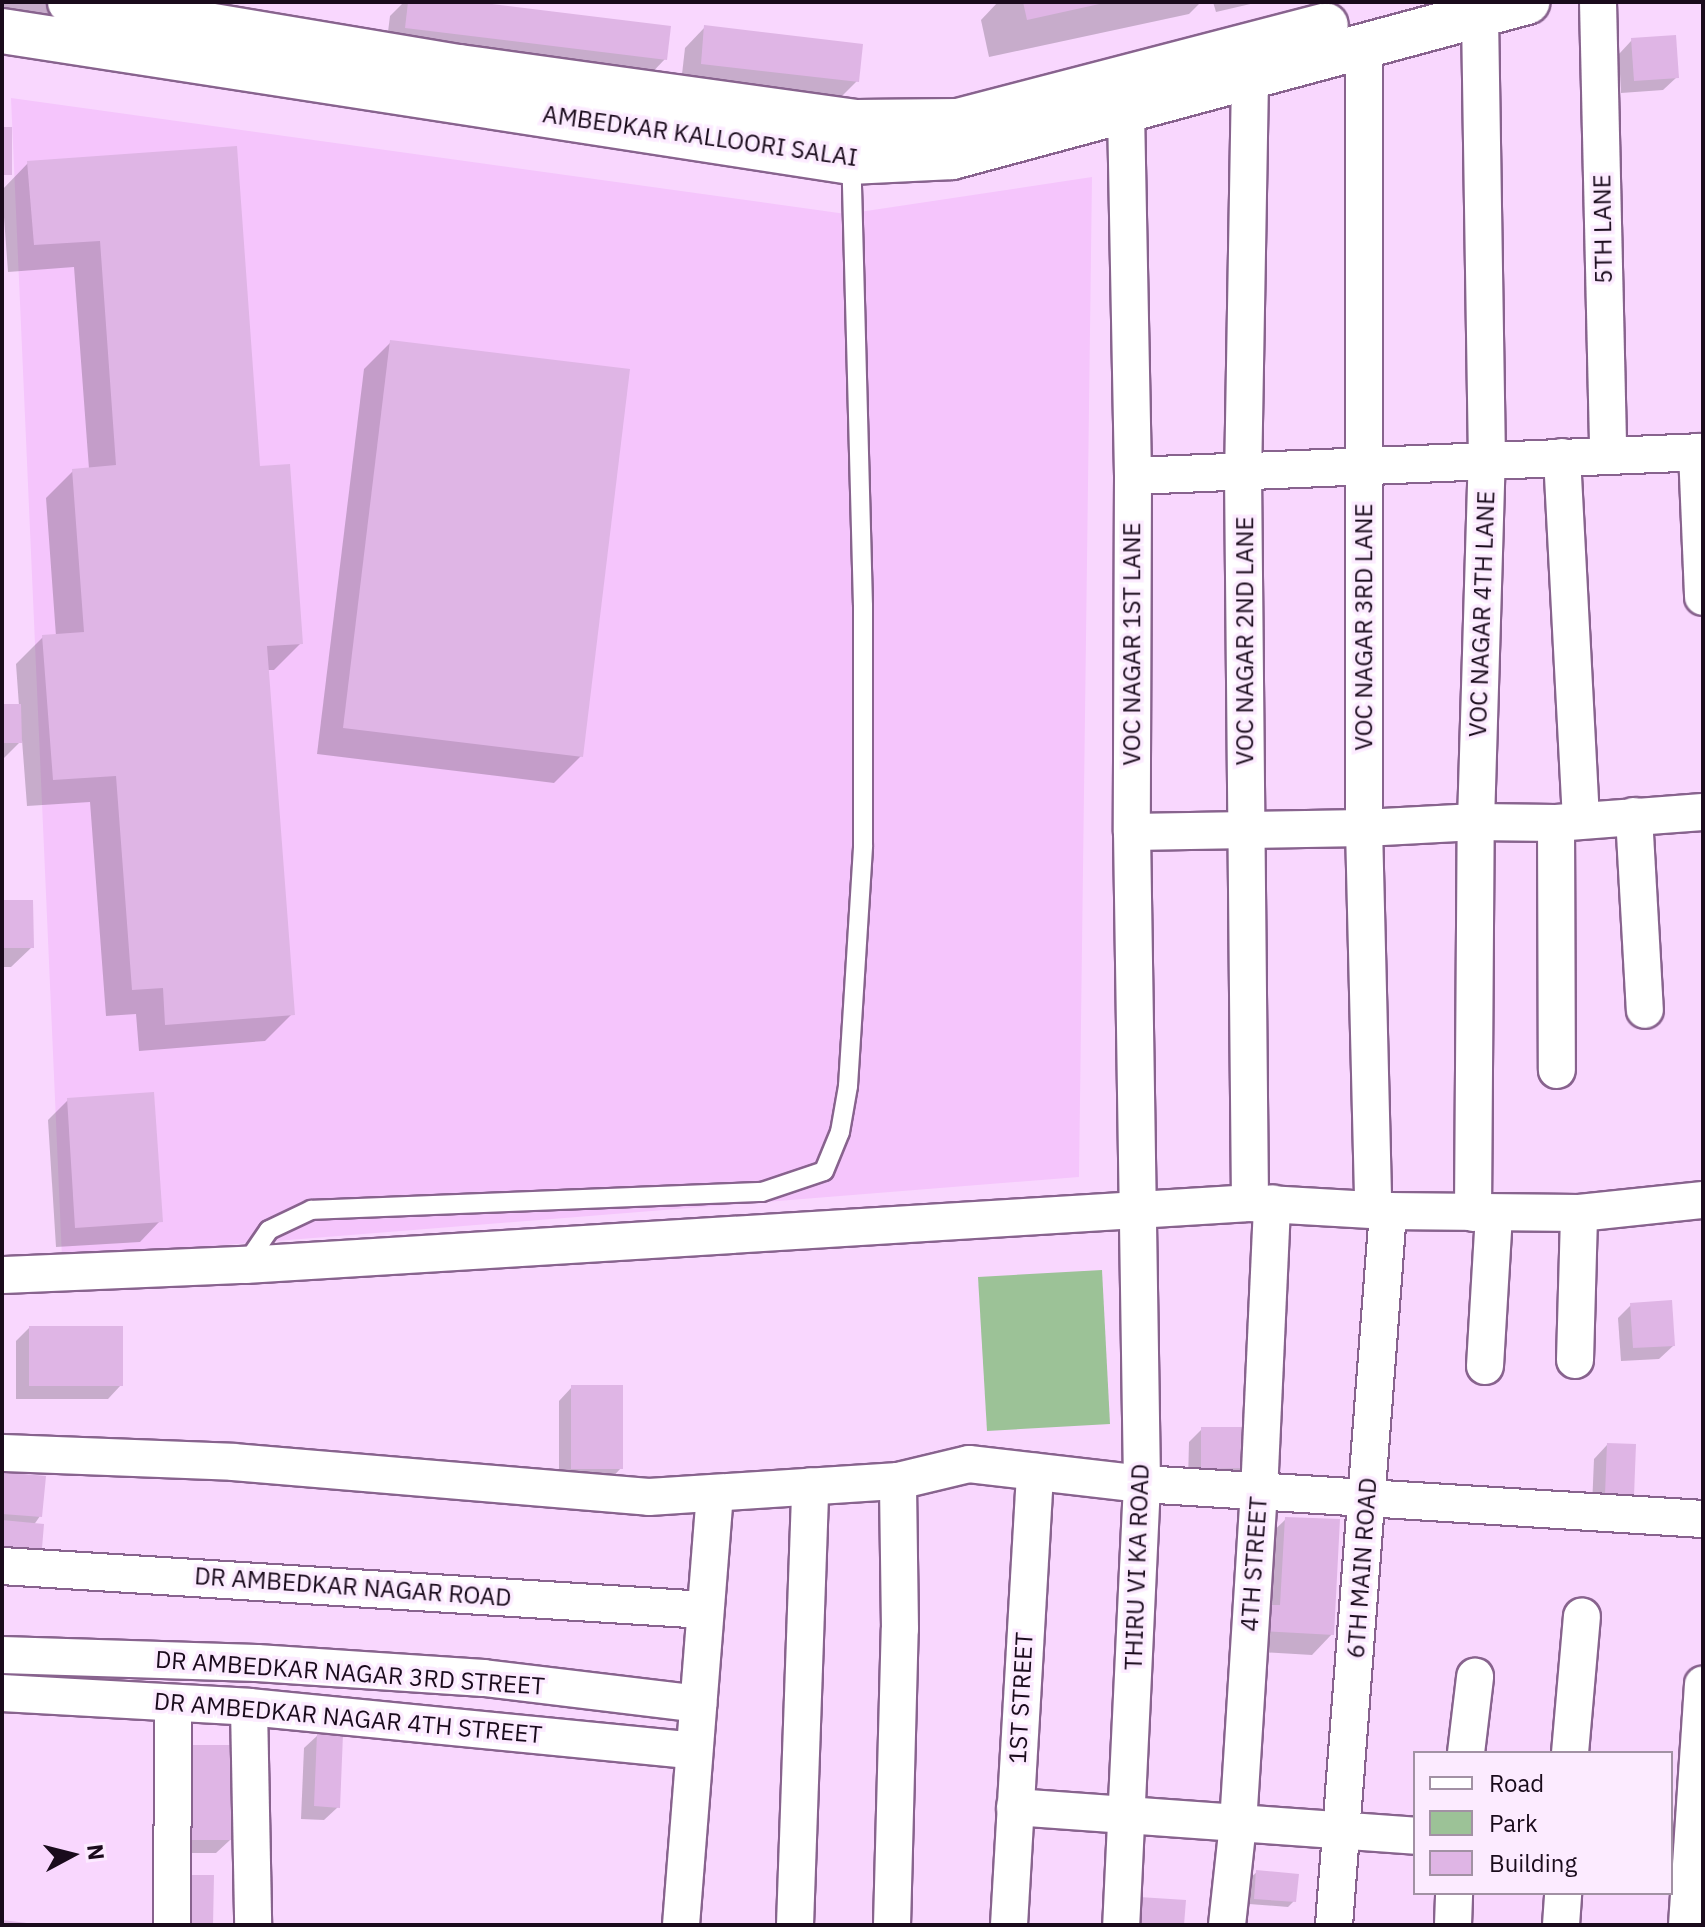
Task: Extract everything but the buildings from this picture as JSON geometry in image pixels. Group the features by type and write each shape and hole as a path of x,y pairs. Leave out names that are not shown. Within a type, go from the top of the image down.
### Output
{"main road":[{"name":"AMBEDKAR KALLOORI SALAI","path":"70,2 459,67 856,122 958,121 1250,79 1527,2"},
{"name":"AMBEDKAR KALLOORI SALAI","path":"2,31 851,162 952,157 1123,96 1413,2"}],"street":[{"name":"5TH LANE","path":"1598,2 1608,456"},
{"name":"VOC NAGAR 4TH LANE","path":"1480,14 1487,461 1476,822 1485,1366"},
{"name":"VOC NAGAR 3RD LANE","path":"1364,46 1364,828 1380,1210"},
{"name":"VOC NAGAR 2ND LANE","path":"1250,79 1243,472 1246,831 1261,1203"},
{"name":"VOC NAGAR 1ST LANE","path":"1123,96 1133,476 1132,832 1137,1208"},
{"path":"1133,476 1700,452 1703,597"},
{"path":"1557,1070 1568,821 1562,457"},
{"path":"1132,832 1568,821 1703,812"},
{"path":"1634,816 1645,1010"},
{"path":"2,1275 245,1265 1137,1208 1261,1203 1380,1210 1579,1213 1703,1200"},
{"name":"4TH STREET","path":"1227,1925 1238,1824 1259,1493 1261,1203"},
{"name":"THIRU VI KA ROAD","path":"1121,1925 1142,1484 1137,1208"},
{"name":"6TH MAIN ROAD","path":"1334,1925 1367,1496 1380,1210"},
{"path":"1575,1360 1579,1213"},
{"path":"2,1453 233,1462 649,1497 898,1481 969,1464 1142,1484 1259,1493 1367,1496 1703,1519"},
{"name":"1ST STREET","path":"1009,1925 1035,1472"},
{"path":"892,1925 900,1629 898,1481"},
{"path":"795,1925 810,1486"},
{"path":"681,1925 715,1495"},
{"name":"DR AMBEDKAR NAGAR ROAD","path":"2,1566 705,1610"},
{"path":"1570,1751 1582,1617"},
{"name":"DR AMBEDKAR NAGAR 3RD STREET","path":"2,1655 257,1663 484,1678 698,1704"},
{"path":"1466,1751 1475,1677"},
{"path":"1687,1925 1703,1685"},
{"name":"DR AMBEDKAR NAGAR 4TH STREET","path":"2,1693 249,1707 592,1738 694,1751"},
{"path":"172,1925 173,1703"},
{"path":"249,1707 253,1925"},
{"path":"1015,1807 1413,1836"},
{"path":"1453,1925 1454,1895"},
{"path":"1561,1925 1563,1895"}],"lane":[{"path":"245,1265 269,1230 311,1210 762,1192 824,1171 840,1132 848,1086 863,845 863,606 851,162"}],"shaded area":[{"path":"11,98 846,214 1092,177 1079,1177 62,1258"}],"green space":[{"path":"1102,1270 1110,1424 987,1431 978,1277"}]}
